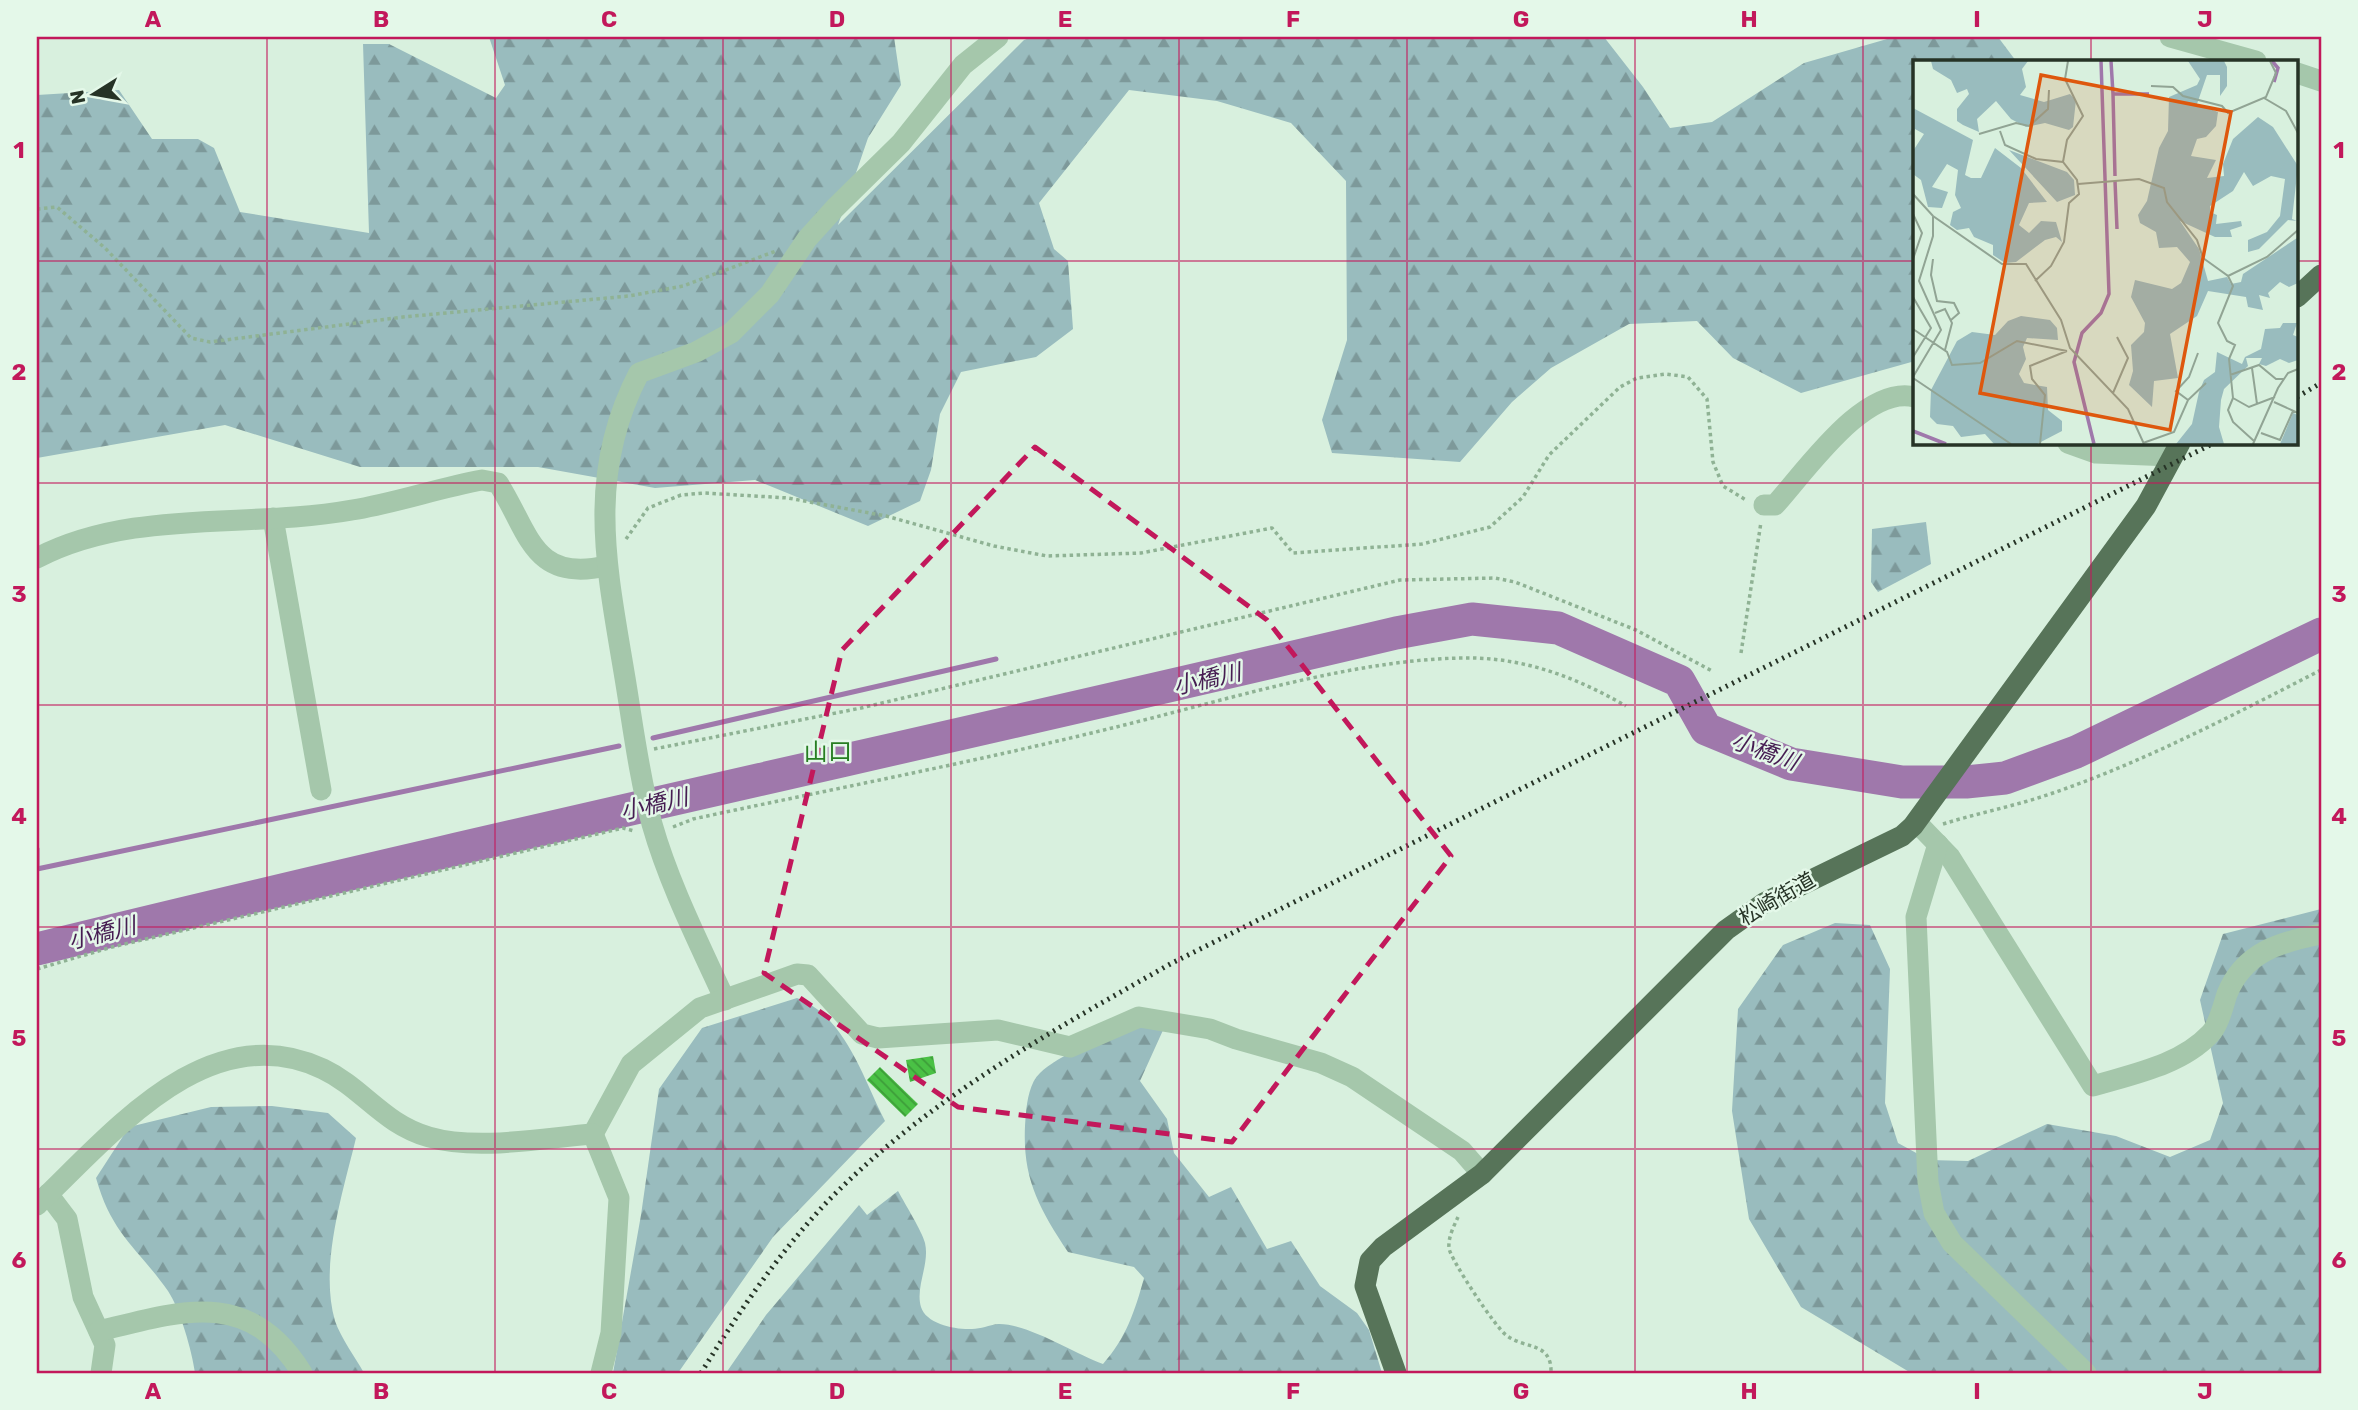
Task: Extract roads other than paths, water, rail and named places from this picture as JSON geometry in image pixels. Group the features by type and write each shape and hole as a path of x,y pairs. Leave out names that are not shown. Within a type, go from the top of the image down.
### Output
{"main road":[{"path":"2298,295 2321,275"},
{"name":"松崎街道","path":"1396,1373 1368,1300 1365,1273 1370,1261 1384,1247 1482,1174 1726,930 1764,903 1902,836 1924,830 1971,747 2146,506 2175,449"}],"street":[{"path":"725,1000 654,830 637,757 606,566 604,479 609,448 628,392 639,373 696,352 731,333 770,294 807,239 901,143 963,65 998,37"},
{"path":"2171,37 2252,60"},
{"path":"2298,73 2321,81"},
{"path":"1764,505 1775,505 1860,411 1882,399 1904,394 1913,396"},
{"path":"2071,444 2096,453 2175,449"},
{"path":"37,558 59,546 98,535 157,526 352,510 482,480 498,483 516,520 538,554 564,568 588,570 606,566"},
{"path":"273,518 321,790"},
{"path":"1924,830 1950,857 2093,1086 2188,1053 2213,1032 2234,976 2257,954 2281,942 2321,934"},
{"path":"1924,830 1916,917 1927,1169 1934,1213 1952,1243 2086,1373"},
{"path":"593,1135 631,1064 700,1008 797,974 808,975 862,1034 878,1038 998,1030 1070,1047 1139,1017 1210,1029 1321,1063 1352,1077 1462,1151 1482,1174"},
{"path":"101,1373 106,1354 99,1331 83,1297 67,1219 42,1200 102,1141 161,1094 213,1064 254,1055 291,1056 325,1070 400,1128 430,1138 460,1143 593,1135"},
{"path":"593,1135 619,1198 611,1333 601,1373"},
{"path":"99,1331 205,1309 236,1315 266,1331 285,1349 302,1373"}],"waterway":[{"name":"小橋川","path":"37,949 376,868 1396,633 1472,619 1558,628 1679,681 1706,729 1791,764 1902,782 1966,782 2005,778 2076,752 2321,634"},
{"path":"653,738 996,659"},
{"path":"37,869 619,746"},
{"path":"37,849 37,869"}],"railway":[{"path":"2298,396 2321,383"},
{"path":"701,1373 760,1284 827,1202 865,1165 906,1131 947,1100 1035,1042 1172,963 2212,444"}],"district":[{"name":"山口","path":"828,752"}]}
